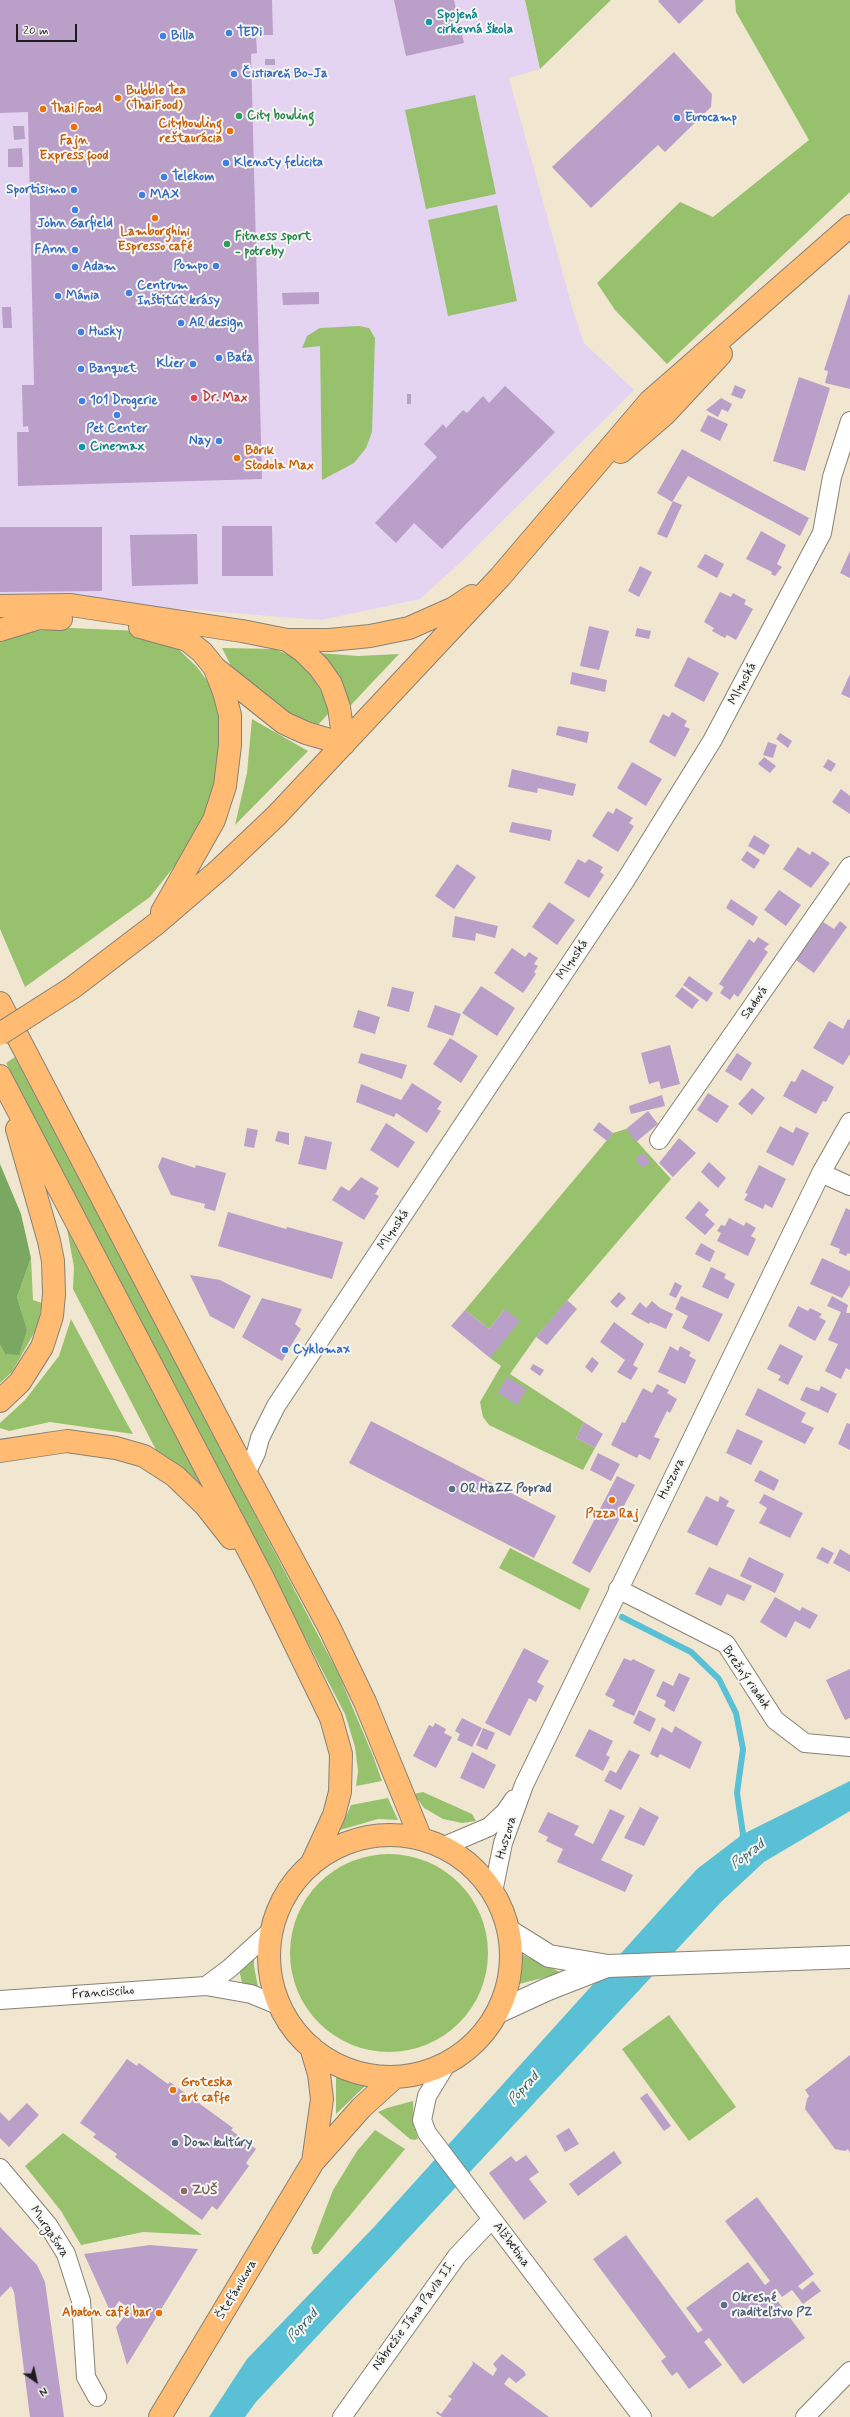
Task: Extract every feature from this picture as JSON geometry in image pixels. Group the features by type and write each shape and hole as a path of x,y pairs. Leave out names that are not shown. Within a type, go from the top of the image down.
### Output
{"main road":[{"path":"0,1034 72,988 156,924 248,844 500,577 570,496 664,415 810,260 850,226"},
{"path":"0,606 71,605 234,630 287,640 362,637 409,628 454,608 500,577"},
{"path":"0,630 39,618 116,619 187,640 202,652 215,668 284,723 306,733 344,744"},
{"path":"287,640 303,651 319,667 331,684 339,707 344,744"},
{"path":"156,924 214,820 225,786 230,746 230,715 224,692 215,668"},
{"path":"0,1003 246,1473 329,1628 362,1695 421,1839"},
{"path":"0,1401 20,1382 42,1347 52,1316 54,1294 53,1261 49,1241 1,1078"},
{"path":"1,1078 263,1578 331,1718 341,1754 338,1800 334,1815 311,1865"},
{"path":"0,1451 67,1441 116,1448 144,1456 176,1476 205,1506 263,1578"},
{"path":"382,1835 421,1839 442,1846 462,1858 479,1874 493,1892 509,1931 510,1972 498,2012 476,2041 447,2063 413,2074 395,2077 364,2074 334,2063 311,2047 293,2028 280,2006 271,1976 270,1960 273,1929 287,1894 311,1865 332,1850 356,1840 382,1835"},
{"name":"Štefánikova","path":"311,2047 319,2074 322,2099 313,2162"},
{"name":"Štefánikova","path":"160,2417 313,2162 361,2108 395,2077"}],"street":[{"name":"Mlynská","path":"246,1473 256,1453 260,1438 276,1406 625,881 712,741 822,533 832,477 850,421"},
{"name":"Sadová","path":"659,1140 850,866"},
{"name":"Huszova","path":"493,1892 503,1843 524,1786 618,1589 821,1173 850,1122"},
{"path":"821,1173 850,1186"},
{"name":"Brežný riadok","path":"618,1589 726,1644 775,1720 804,1743 844,1748 850,1747"},
{"name":"Huszova","path":"442,1846 489,1827 505,1812 524,1786"},
{"path":"206,1986 230,1968 273,1929"},
{"path":"509,1931 549,1956 608,1966 850,1957"},
{"path":"498,2012 548,1989 608,1966"},
{"name":"Francisciho","path":"0,2000 206,1986 251,1994 280,2006"},
{"name":"Alžbetina","path":"447,2063 427,2096 422,2120 427,2133 642,2417"},
{"name":"Murgašova","path":"0,2168 48,2225 66,2254 82,2302 86,2377 97,2397"},
{"name":"Nábrežie Jána Pavla II.","path":"342,2417 457,2256 492,2219"},
{"path":"805,2417 850,2371"}],"shaded area":[{"path":"0,0 525,0 540,69 509,78 572,307 584,343 634,390 464,559 420,599 321,620 55,599 0,602"}],"green space":[{"path":"525,0 611,0 540,69"},
{"path":"735,0 850,0 850,192 667,364 615,310 597,283 680,202 713,217 809,140 736,12"},
{"path":"475,95 496,194 426,209 405,110"},
{"path":"497,205 517,301 448,316 428,220"},
{"path":"359,326 369,328 375,338 372,432 366,448 354,463 322,480 320,346 302,348 307,336 320,328"},
{"path":"70,628 139,631 175,646 197,667 218,696 222,733 218,775 205,819 180,859 150,897 25,987 0,929 0,637 6,633"},
{"path":"222,648 275,649 300,660 321,691 330,712 316,727 299,723 232,668"},
{"path":"319,653 358,656 399,654 350,706 338,679"},
{"path":"252,719 308,751 235,825 247,773"},
{"path":"15,1057 339,1675 382,1781 356,1786 358,1771 355,1747 345,1714 6,1063"},
{"path":"626,1129 671,1179 536,1337 510,1374 584,1422 576,1438 595,1448 583,1470 489,1425 483,1417 480,1402 501,1366 490,1358 505,1309 489,1329 465,1310 613,1133"},
{"path":"0,1164 21,1214 31,1258 17,1297 27,1330 19,1355 5,1354 0,1345"},
{"path":"67,1229 203,1487 190,1474 156,1450 73,1289 74,1267"},
{"path":"31,1258 33,1300 42,1303 38,1326 12,1372 0,1383 0,1345 5,1354 27,1331 17,1297"},
{"path":"71,1319 133,1434 50,1422 9,1431 0,1428 0,1423 25,1400 59,1356"},
{"path":"510,1548 590,1589 580,1610 499,1568"},
{"path":"423,1792 472,1814 476,1821 462,1823 443,1819 424,1808 414,1794"},
{"path":"388,1798 398,1820 378,1819 340,1830 351,1805"},
{"path":"379,1854 399,1854 427,1861 452,1876 466,1890 481,1915 488,1943 488,1963 481,1991 466,2016 452,2030 427,2045 418,2048 399,2052 379,2052 351,2045 326,2030 312,2016 297,1991 294,1982 290,1963 290,1943 297,1915 312,1890 326,1876 351,1861 360,1858"},
{"path":"254,1954 254,1966 258,1987 242,1983 239,1969"},
{"path":"521,1954 562,1973 515,1985"},
{"path":"669,2015 736,2107 689,2141 622,2049"},
{"path":"336,2076 365,2086 336,2114"},
{"path":"413,2101 414,2126 418,2139 414,2140 410,2139 378,2112"},
{"path":"375,2130 405,2149 318,2254 313,2254 311,2248 333,2190 357,2151"},
{"path":"63,2133 202,2235 143,2232 81,2245 61,2211 25,2166"}],"water":[{"name":"Poprad","path":"850,1781 850,1811 764,1862 722,1901 256,2402 245,2417 209,2417 247,2359 374,2227 697,1869 743,1834"}],"building":[{"name":"MAX","path":"0,0 272,0 273,35 256,35 257,53 251,54 262,479 18,486 17,432 29,432 28,426 23,427 22,385 34,385 28,112 0,113"},
{"name":"Spojená cirkevná škola","path":"394,0 454,0 464,43 406,56"},
{"path":"704,0 679,24 658,1"},
{"path":"674,52 712,94 711,107 665,152 658,145 591,208 552,167"},
{"path":"265,59 275,59 275,65 265,65"},
{"path":"275,69 275,79 261,79 260,70"},
{"path":"13,126 24,126 25,139 14,140"},
{"path":"22,148 23,167 8,167 8,149"},
{"path":"319,292 319,304 283,305 282,293"},
{"path":"849,294 850,389 825,383 828,371 824,370"},
{"path":"2,307 11,307 12,328 3,328"},
{"path":"799,377 830,388 805,471 773,461"},
{"path":"735,385 746,390 742,399 731,395"},
{"path":"505,386 555,432 442,549 414,523 396,543 375,523 437,457 424,444 443,424 446,428 463,410 467,413 483,396 489,403"},
{"path":"407,394 411,394 411,404 407,404"},
{"path":"721,398 732,404 728,412 722,409 718,417 706,410"},
{"path":"708,415 728,424 720,441 700,431"},
{"path":"682,449 809,518 800,536 688,476 672,502 657,493"},
{"path":"673,501 682,505 667,538 657,534"},
{"path":"222,526 272,526 273,576 222,576"},
{"path":"0,527 102,527 102,591 0,592"},
{"path":"761,531 786,545 777,564 782,567 775,576 771,574 772,572 746,559"},
{"path":"197,534 198,584 132,586 130,535"},
{"path":"850,551 850,578 840,573"},
{"path":"705,554 724,564 717,578 697,567"},
{"path":"640,566 652,572 639,597 628,591"},
{"path":"720,592 731,597 733,593 746,600 744,604 753,609 736,640 727,635 725,638 712,631 714,628 704,622"},
{"path":"589,626 609,631 599,670 580,666"},
{"path":"637,628 651,631 649,639 635,636"},
{"path":"688,657 719,673 704,702 674,686"},
{"path":"572,672 607,680 605,692 570,684"},
{"path":"850,674 850,698 841,694"},
{"path":"672,712 687,721 684,726 690,729 675,757 649,742 663,714 669,717"},
{"path":"558,726 589,732 587,743 556,735"},
{"path":"780,733 792,741 788,748 776,739"},
{"path":"768,742 777,745 773,758 763,755"},
{"path":"764,757 776,766 770,773 758,764"},
{"path":"828,759 836,764 831,772 823,767"},
{"path":"632,762 662,779 646,806 617,788"},
{"path":"512,769 576,784 573,796 538,788 537,793 508,787"},
{"path":"841,789 850,796 850,814 832,802"},
{"path":"616,808 633,818 629,823 634,826 618,852 592,836 608,811 613,814"},
{"path":"512,822 552,830 550,841 509,832"},
{"path":"754,835 770,845 764,855 748,846"},
{"path":"798,847 810,855 812,851 830,863 811,888 783,869"},
{"path":"747,851 760,860 754,869 741,860"},
{"path":"578,859 585,863 589,859 603,867 600,872 604,875 589,898 564,883"},
{"path":"457,864 476,877 454,909 435,896"},
{"path":"779,890 801,905 786,926 764,910"},
{"path":"731,899 758,917 753,926 726,908"},
{"path":"549,902 575,920 557,945 532,927"},
{"path":"455,916 498,926 495,938 476,933 475,941 452,937"},
{"path":"840,921 847,927 814,973 796,960 823,922 834,929"},
{"path":"758,937 769,944 764,949 768,952 738,997 734,994 730,1000 720,993 724,987 719,984 749,939 754,943"},
{"path":"512,948 525,957 529,952 538,958 534,964 538,966 534,972 536,974 523,993 494,973"},
{"path":"689,976 713,993 707,1002 683,985"},
{"path":"481,986 515,1008 497,1036 462,1013"},
{"path":"392,987 414,992 409,1012 387,1006"},
{"path":"682,987 699,1000 692,1009 675,996"},
{"path":"435,1005 461,1014 453,1036 427,1027"},
{"path":"358,1010 380,1017 375,1034 353,1027"},
{"path":"848,1019 850,1020 850,1054 843,1065 813,1048 829,1021 843,1029"},
{"path":"450,1038 478,1056 461,1083 433,1064"},
{"path":"670,1045 680,1084 661,1089 659,1081 649,1084 641,1053"},
{"path":"361,1053 407,1065 402,1079 358,1063"},
{"path":"737,1053 752,1063 741,1081 725,1071"},
{"path":"802,1069 834,1087 826,1102 823,1101 816,1114 783,1096 791,1081 795,1082"},
{"path":"412,1083 442,1102 437,1109 441,1111 427,1133 396,1113 394,1117 356,1102 361,1084 401,1100"},
{"path":"752,1088 765,1098 752,1115 738,1104"},
{"path":"708,1093 729,1106 717,1123 697,1110"},
{"path":"662,1095 665,1106 631,1114 629,1106"},
{"path":"648,1111 658,1124 636,1142 626,1129"},
{"path":"599,1122 613,1133 607,1141 593,1130"},
{"path":"386,1123 415,1142 398,1168 370,1150"},
{"path":"780,1126 793,1133 796,1127 809,1133 793,1166 766,1152"},
{"path":"247,1128 258,1130 254,1148 244,1146"},
{"path":"278,1131 289,1133 289,1145 275,1141"},
{"path":"305,1136 332,1142 326,1170 298,1164"},
{"path":"679,1138 696,1153 673,1177 659,1163"},
{"path":"644,1153 650,1162 642,1168 635,1159"},
{"path":"162,1157 195,1168 196,1165 226,1173 215,1211 204,1208 205,1204 171,1195 158,1167"},
{"path":"709,1162 726,1178 718,1188 701,1172"},
{"path":"759,1165 786,1179 772,1208 765,1204 763,1209 744,1200 748,1194 745,1193"},
{"path":"361,1177 379,1188 375,1194 379,1196 364,1220 332,1200 341,1186 349,1191"},
{"path":"699,1201 709,1210 705,1215 715,1224 705,1235 685,1218"},
{"path":"846,1208 850,1210 850,1254 848,1253 846,1256 839,1253 840,1249 830,1245"},
{"path":"228,1212 286,1229 287,1227 343,1242 332,1279 218,1246"},
{"path":"729,1218 744,1226 746,1222 756,1228 751,1236 756,1239 748,1256 717,1241 721,1233 717,1231 721,1225 725,1226"},
{"path":"701,1243 715,1251 710,1262 695,1254"},
{"path":"822,1258 850,1271 850,1285 842,1298 810,1284"},
{"path":"711,1267 726,1274 724,1278 735,1284 728,1299 702,1287"},
{"path":"190,1275 220,1280 251,1296 234,1329 210,1316"},
{"path":"675,1282 682,1286 676,1298 669,1295"},
{"path":"619,1292 626,1298 617,1308 610,1302"},
{"path":"681,1296 723,1314 709,1342 682,1328 688,1316 675,1309"},
{"path":"832,1296 848,1305 846,1313 850,1313 850,1370 846,1368 841,1379 825,1371 838,1344 828,1340 841,1312 827,1306"},
{"path":"262,1298 302,1309 295,1324 301,1329 282,1361 242,1337"},
{"path":"567,1300 577,1309 547,1345 536,1337"},
{"path":"652,1301 660,1308 673,1314 666,1329 650,1322 649,1324 631,1314 640,1302 646,1308"},
{"path":"798,1306 808,1311 810,1308 822,1314 819,1317 826,1321 815,1341 788,1326"},
{"path":"505,1309 520,1321 490,1358 451,1326 465,1310 489,1329"},
{"path":"614,1322 644,1344 633,1365 638,1368 631,1380 617,1372 625,1360 600,1342"},
{"path":"780,1344 803,1356 788,1385 778,1380 781,1376 767,1369"},
{"path":"670,1346 678,1351 680,1346 691,1352 689,1356 696,1360 685,1384 658,1372"},
{"path":"592,1357 599,1363 592,1373 585,1367"},
{"path":"533,1364 544,1370 540,1376 530,1369"},
{"path":"507,1377 527,1389 517,1405 498,1393"},
{"path":"657,1384 669,1390 667,1393 677,1399 670,1413 667,1411 654,1437 660,1439 650,1460 639,1454 637,1458 611,1445 622,1422 625,1423 643,1388 652,1393"},
{"path":"821,1386 837,1394 828,1413 800,1400 806,1387 819,1391"},
{"path":"758,1388 806,1413 801,1422 814,1428 805,1444 745,1415"},
{"path":"371,1421 556,1516 534,1558 349,1463"},
{"path":"584,1422 603,1434 595,1448 576,1438"},
{"path":"847,1423 850,1424 850,1450 838,1444"},
{"path":"737,1429 763,1441 751,1465 726,1453"},
{"path":"598,1453 620,1464 611,1481 590,1470"},
{"path":"760,1470 779,1480 774,1491 754,1481"},
{"path":"617,1476 635,1485 618,1517 620,1518 590,1573 572,1563"},
{"path":"764,1494 803,1513 790,1538 759,1523 767,1508 759,1503"},
{"path":"706,1496 718,1502 720,1496 729,1501 726,1506 735,1510 717,1546 687,1532"},
{"path":"822,1547 834,1553 828,1564 816,1558"},
{"path":"840,1549 850,1555 850,1572 833,1563"},
{"path":"749,1557 784,1574 775,1593 740,1576"},
{"path":"709,1567 752,1586 744,1601 727,1594 721,1606 695,1594"},
{"path":"775,1597 800,1611 802,1607 818,1615 810,1629 795,1621 786,1638 760,1622"},
{"path":"524,1648 549,1661 537,1682 544,1686 536,1702 529,1698 510,1736 485,1723"},
{"path":"624,1658 631,1661 633,1659 655,1670 634,1716 612,1706 615,1700 605,1695"},
{"path":"850,1669 850,1718 845,1720 826,1680"},
{"path":"679,1673 690,1678 674,1712 664,1706 666,1701 656,1696 663,1681 673,1686"},
{"path":"639,1710 656,1719 650,1732 633,1723"},
{"path":"462,1718 482,1728 472,1747 457,1740 460,1734 455,1731"},
{"path":"435,1723 446,1729 444,1733 452,1737 436,1768 413,1756 429,1725 433,1727"},
{"path":"675,1726 702,1742 690,1769 660,1754 658,1758 650,1754 662,1727 672,1733"},
{"path":"483,1728 495,1733 487,1750 476,1745"},
{"path":"589,1729 613,1741 606,1755 610,1757 603,1771 575,1756"},
{"path":"629,1750 640,1755 621,1790 604,1781 610,1770 616,1773"},
{"path":"472,1752 496,1765 484,1789 460,1778"},
{"path":"640,1807 659,1817 644,1846 624,1838"},
{"path":"610,1809 625,1816 601,1860 633,1875 625,1892 557,1862 563,1849 546,1841 548,1837 538,1832 548,1812 579,1826 574,1835 593,1844"},
{"path":"850,2055 850,2153 848,2149 845,2151 835,2149 805,2109 809,2096 805,2090"},
{"name":"Dom kultúry","path":"127,2059 137,2066 139,2063 168,2084 170,2082 233,2128 231,2130 256,2149 246,2163 249,2166 217,2210 212,2206 202,2220 115,2157 117,2154 93,2137 96,2134 80,2123"},
{"path":"647,2093 671,2126 664,2131 640,2098"},
{"path":"27,2103 39,2115 9,2147 0,2138 0,2112 9,2121"},
{"path":"569,2128 579,2144 565,2152 556,2136"},
{"path":"614,2151 622,2163 578,2196 569,2184"},
{"path":"526,2155 539,2172 529,2179 547,2202 524,2220 489,2173 511,2156 516,2162"},
{"path":"757,2197 814,2274 798,2286 802,2290 813,2281 821,2291 803,2304 792,2290 782,2297 776,2289 771,2292 805,2338 743,2384 709,2338 704,2342 722,2365 689,2389 677,2372 672,2376 661,2361 666,2357 593,2259 626,2235 698,2333 703,2330 686,2308 748,2262 765,2285 770,2281 725,2221"},
{"path":"0,2227 37,2265 45,2282 64,2417 30,2417 14,2292 11,2286 0,2297"},
{"path":"150,2245 198,2249 127,2365 116,2327 130,2309 119,2301 111,2313 84,2254"},
{"path":"502,2354 524,2371 526,2375 516,2383 509,2377 504,2384 549,2417 442,2417 436,2413 437,2411 441,2414 452,2399 448,2396 450,2396 473,2364 472,2361 493,2376 497,2369 493,2364"}],"waterway":[{"name":"Poprad","path":"622,1617 691,1652 719,1679 736,1713 743,1749 737,1793 743,1834 742,1841"}],"place":[{"name":"Spojená cirkevná škola","path":"429,22"},
{"name":"TEDi","path":"229,33"},
{"name":"Billa","path":"163,36"},
{"name":"Čistiareň Bo-Ja","path":"234,74"},
{"name":"Bubble Tea (ThaiFood)","path":"118,98"},
{"name":"Thai Food","path":"43,109"},
{"name":"City bowling","path":"239,116"},
{"name":"Eurocamp","path":"677,118"},
{"name":"Fajn Express food","path":"74,127"},
{"name":"Citybowling reštaurácia","path":"230,131"},
{"name":"Klenoty felicita","path":"226,163"},
{"name":"Telekom","path":"164,177"},
{"name":"Sportisimo","path":"74,190"},
{"name":"MAX","path":"142,195"},
{"name":"John Garfield","path":"75,210"},
{"name":"Lamborghini Espresso café","path":"155,218"},
{"name":"Fitness sport - potreby","path":"227,244"},
{"name":"FAnn","path":"75,250"},
{"name":"Pompo","path":"216,266"},
{"name":"Adam","path":"75,267"},
{"name":"Centrum Inštitút krásy","path":"129,293"},
{"name":"Mánia","path":"58,296"},
{"name":"AR design","path":"181,323"},
{"name":"Husky","path":"81,332"},
{"name":"Baťa","path":"219,358"},
{"name":"Klier","path":"193,364"},
{"name":"Banquet","path":"81,369"},
{"name":"Dr. Max","path":"194,398"},
{"name":"101 Drogerie","path":"82,401"},
{"name":"Pet Center","path":"117,415"},
{"name":"Nay","path":"219,441"},
{"name":"Cinemax","path":"82,447"},
{"name":"Bôrik Stodola Max","path":"237,458"},
{"name":"Cyklomax","path":"285,1350"},
{"name":"OR HaZZ Poprad","path":"452,1489"},
{"name":"Pizza Raj","path":"612,1500"},
{"name":"Groteska art caffe","path":"173,2090"},
{"name":"Dom kultúry","path":"175,2143"},
{"name":"ZUŠ","path":"184,2191"},
{"name":"Okresné riaditeľstvo PZ","path":"724,2305"},
{"name":"Abaton café bar","path":"159,2313"}]}
